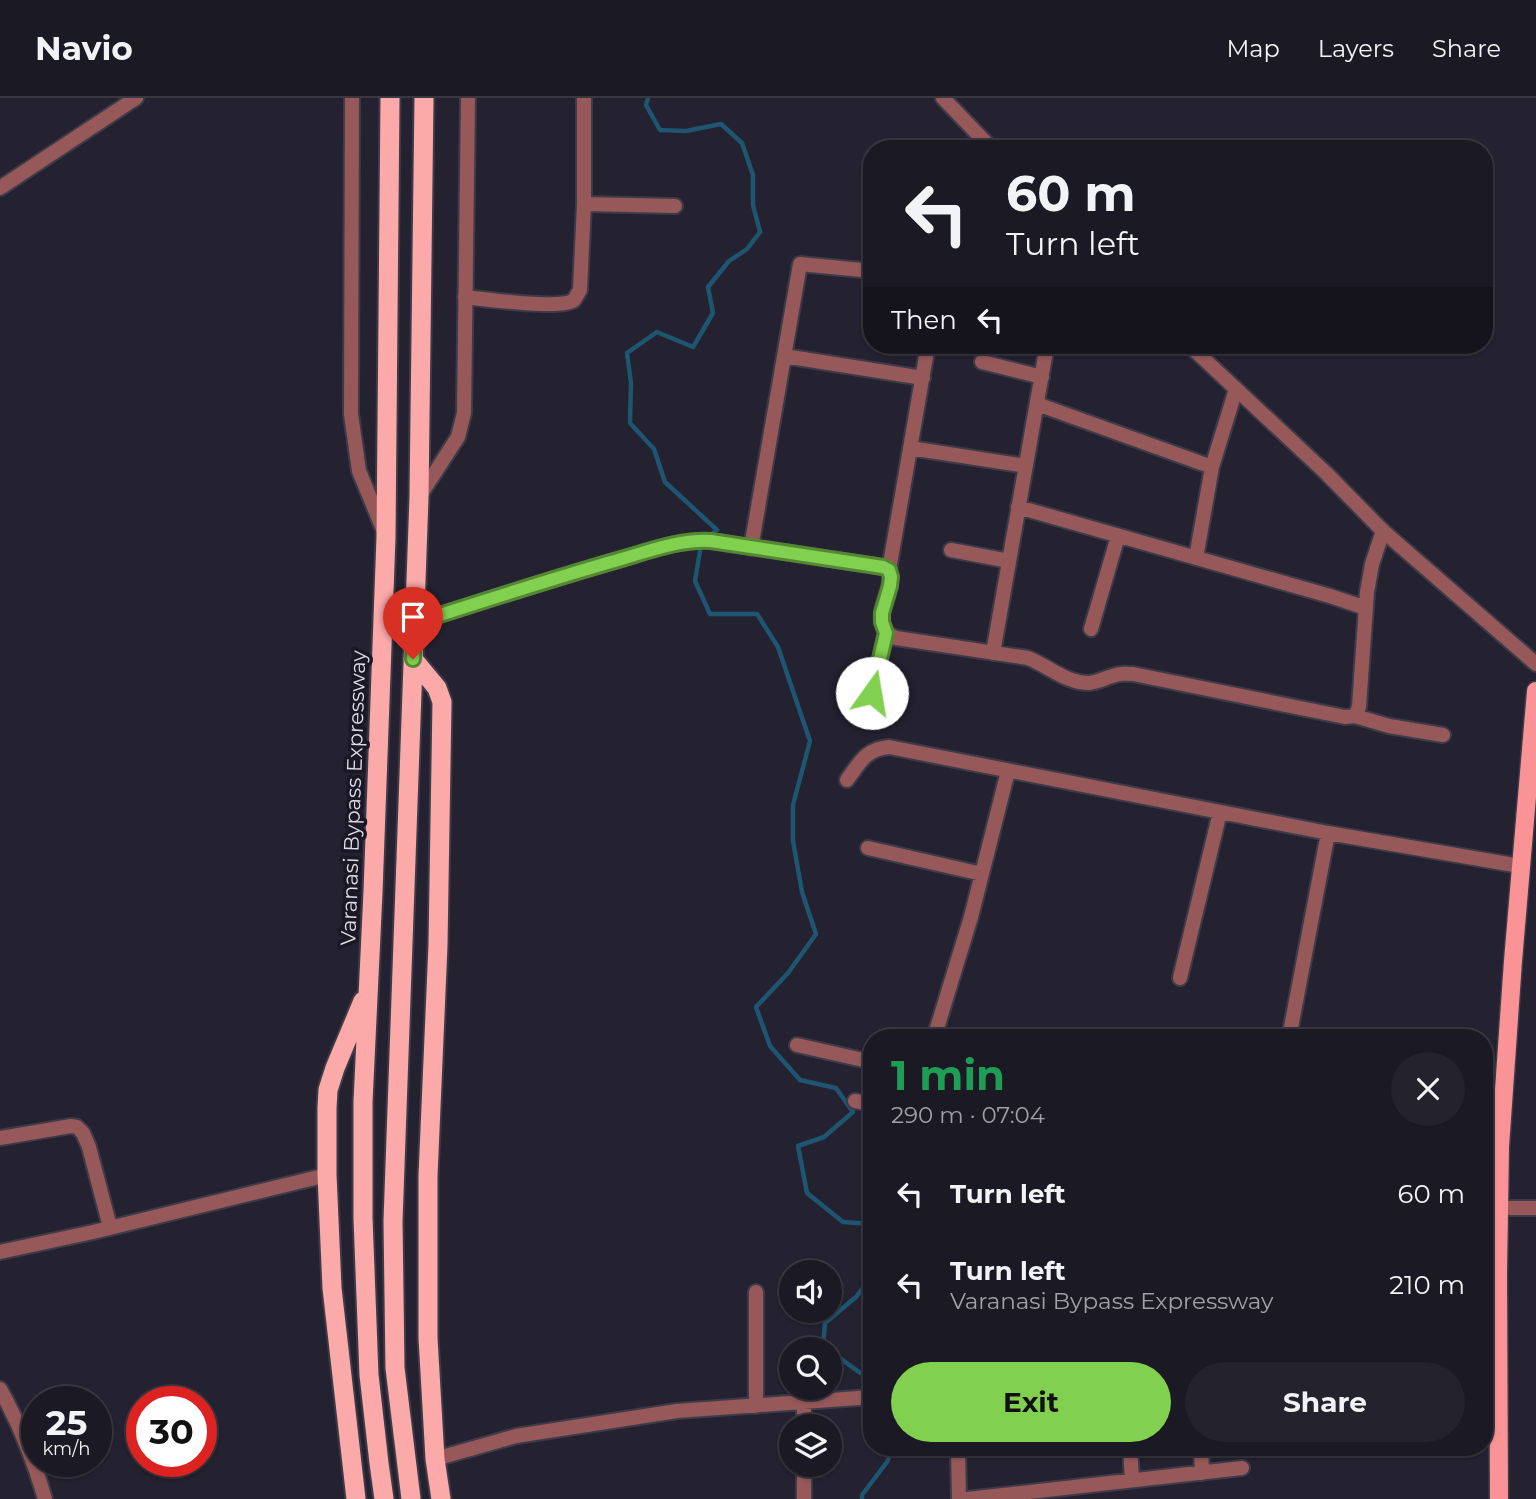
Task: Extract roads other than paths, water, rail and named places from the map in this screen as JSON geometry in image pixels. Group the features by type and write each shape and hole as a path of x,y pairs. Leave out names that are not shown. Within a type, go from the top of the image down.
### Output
{"highway":[{"name":"Varanasi Bypass Expressway","path":"384,1499 369,1375 363,1218 363,1102 386,537 390,98"},
{"path":"411,1499 395,1368 393,1221 419,497 424,98"},
{"path":"413,659 437,688 442,702 438,945 428,1168 428,1339 435,1458 442,1499"},
{"path":"356,1499 332,1289 327,1108 328,1090 335,1068 368,988"}],"main road":[{"path":"1493,1320 1501,1134 1520,866 1536,691"},
{"path":"1493,1432 1499,1499"}],"street":[{"path":"0,188 136,98"},
{"path":"352,98 351,414 359,471 386,537"},
{"path":"419,497 458,437 464,413 468,98"},
{"path":"465,297 543,304 566,303 575,299 581,281 584,98"},
{"path":"943,98 983,140"},
{"path":"584,204 675,206"},
{"path":"751,548 800,264 863,270"},
{"path":"872,693 886,633 882,613 890,586 889,570 927,354"},
{"path":"993,653 1046,354"},
{"path":"1199,354 1326,473 1383,531 1536,664"},
{"path":"784,356 923,378"},
{"path":"982,362 1042,377"},
{"path":"1196,558 1212,467 1236,389"},
{"path":"1037,404 1212,467"},
{"path":"910,448 1026,466"},
{"path":"1018,507 1366,608"},
{"path":"1355,716 1359,707 1367,592 1372,564 1383,531"},
{"path":"1091,629 1118,536"},
{"path":"415,623 576,572 695,540 889,570"},
{"path":"951,550 1009,561"},
{"path":"886,633 896,638 1028,658 1065,678 1088,683 1118,674 1133,674 1443,735"},
{"path":"847,780 872,750 889,747 1328,833 1520,866"},
{"path":"937,1029 971,917 1008,771"},
{"path":"1180,978 1220,812"},
{"path":"1291,1029 1328,833"},
{"path":"868,848 982,874"},
{"path":"797,1045 863,1060"},
{"path":"855,1101 863,1102"},
{"path":"0,1138 77,1127 89,1147 110,1227"},
{"path":"0,1252 327,1175"},
{"path":"1498,1208 1536,1208"},
{"path":"755,1406 756,1292"},
{"path":"0,1389 5,1409 38,1475 46,1499"},
{"path":"435,1458 516,1436 677,1411 863,1398"},
{"path":"804,1402 804,1414"},
{"path":"957,1456 959,1499"},
{"path":"1131,1456 1132,1480"},
{"path":"1201,1456 1202,1473"},
{"path":"967,1499 1242,1468"},
{"path":"804,1477 804,1499"}],"waterway":[{"path":"648,98 646,105 660,130 686,131 721,124 742,143 753,175 753,205 760,232 747,249 729,261 708,287 713,313 693,347 657,332 627,353 631,383 630,423 654,449 665,482 717,530 709,536"},
{"path":"701,545 695,581 710,614 757,614 778,647 810,741 793,805 793,841 802,892 816,934 788,973 756,1007 770,1046 800,1080 836,1088 853,1112 824,1137 798,1146 807,1193 843,1222 863,1223"},
{"path":"824,1337 825,1323 863,1288"},
{"path":"842,1360 863,1374"},
{"path":"862,1499 862,1495 889,1456"}]}
